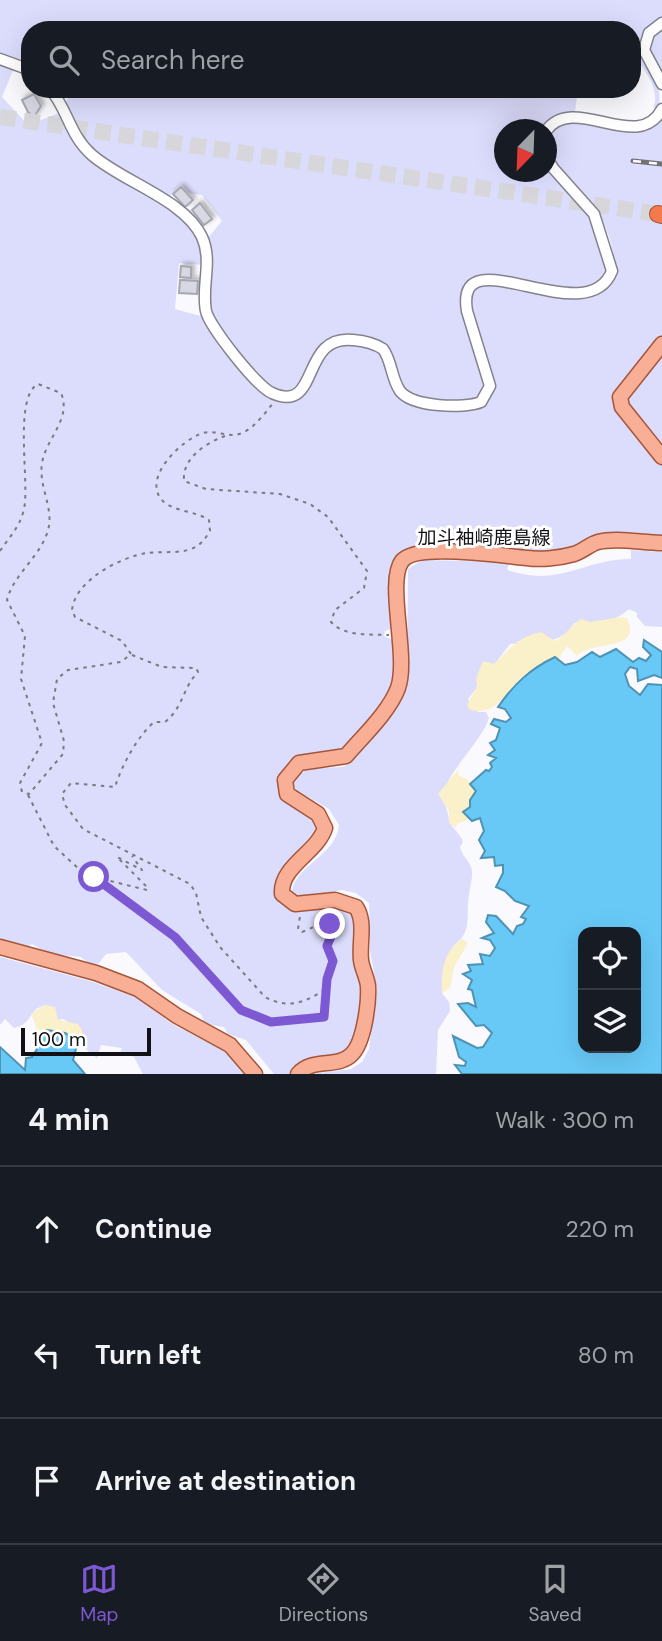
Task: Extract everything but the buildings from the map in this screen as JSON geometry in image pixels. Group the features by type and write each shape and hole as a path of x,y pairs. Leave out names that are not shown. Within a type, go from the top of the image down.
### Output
{"main road":[{"path":"662,344 620,397 622,407 662,457"},
{"name":"加斗袖崎鹿島線","path":"303,905 286,900 281,887 290,871 314,847 325,828 318,814 286,794 285,780 299,763 346,756 391,701 400,678 397,572 403,560 413,554 503,554 537,559 576,553 598,542 662,543"},
{"path":"298,1074 310,1064 351,1056 361,1036 368,989 361,961 360,922 356,907 335,900 303,905"},
{"path":"0,947 96,973 138,989 177,1016 230,1045 255,1074"}],"street":[{"path":"662,23 649,33 643,50 662,84"},
{"path":"0,59 21,67"},
{"path":"57,98 71,131 86,150 177,209 198,230 207,258 205,302 210,322 255,379 278,395 290,396 301,390 318,355 327,345 352,340 369,342 383,349 397,385 409,398 467,407 481,402 490,386 467,310 466,303 472,288 480,281 498,279 557,293 582,295 604,286 612,271 594,214 557,168"},
{"path":"557,122 567,118 642,127 655,120 662,109"}],"path":[{"path":"0,551 19,526 24,512 27,482 22,441 29,394 38,384 46,385 61,393 65,409 42,461 42,486 49,506 50,524 44,542 7,600 25,636 21,679 42,743 20,783 22,792 27,794 49,841 79,869 94,877 175,937 237,1007 252,1017 271,1022 322,1019 326,1014 327,988 333,961 327,946 334,929 330,924 323,923 306,932 300,931 303,905"},
{"path":"278,395 247,431 212,441 193,456 187,466 184,481 189,485 230,492 280,494 319,510 338,528 367,571 364,587 335,610 331,622 337,628 352,633 400,635"},
{"path":"225,436 207,432 186,442 167,461 157,486 159,494 168,505 209,520 210,531 204,540 190,550 144,553 116,564 93,579 72,604 72,610 79,621 122,641 131,654 162,667 197,668 198,671 191,678 177,713 165,722 154,722 139,735 134,752 122,764 115,787 75,782 67,785 61,796 83,829 186,881 194,888 201,917 220,947 265,997 275,1002 300,1004 327,988"},
{"path":"27,794 34,792 63,754 64,741 53,703 58,679 68,670 121,662 131,654"},
{"path":"94,877 147,890 117,857 142,870 131,855"}],"shaded area":[{"path":"0,0 662,0 662,19 651,24 643,38 660,98 659,107 653,108 655,93 641,65 641,21 21,21 21,63 0,56"},
{"path":"662,29 662,79 648,51 652,36"},
{"path":"0,64 14,68 2,97 28,125 59,113 75,142 183,218 199,238 204,265 179,263 175,309 204,317 207,239 222,221 202,195 188,193 181,185 167,199 88,147 65,107 68,98 577,98 575,112 602,120 574,115 557,123 557,119 494,119 494,182 557,182 557,174 587,207 609,264 601,284 571,291 499,275 484,276 485,282 582,298 598,293 608,284 613,273 614,259 600,216 582,192 557,167 557,126 577,121 627,129 662,115 662,162 633,159 632,164 662,166 662,209 658,206 656,220 662,220 662,339 618,396 662,462 662,536 538,555 405,552 392,628 385,631 384,636 395,641 396,677 388,699 345,751 307,757 279,786 282,797 318,821 318,835 278,879 277,897 292,906 351,911 364,983 362,1009 350,1051 293,1074 274,1074 246,1040 228,1034 224,1027 205,1024 201,1014 162,990 126,952 106,954 99,963 92,966 81,957 50,954 32,944 23,949 0,944"},
{"path":"662,347 662,452 628,411 625,392"},
{"path":"631,550 662,552 662,627 645,626 637,613 629,609 610,620 574,623 562,636 555,639 510,644 468,699 478,712 486,712 489,718 445,789 444,798 449,820 463,842 460,847 470,864 472,874 466,929 453,946 442,993 449,1002 450,1011 438,1030 436,1074 310,1074 351,1069 362,1062 369,1049 377,989 370,951 369,903 356,893 342,890 299,897 292,890 302,873 332,844 339,825 329,809 296,790 293,783 306,769 343,767 352,762 399,704 407,688 408,569 422,560 501,562 509,563 507,570 542,576 614,560 631,559"},
{"path":"0,957 90,981 135,997 174,1025 225,1051 244,1074 143,1074 134,1057 120,1053 122,1048 101,1045 97,1058 83,1047 82,1030 63,1019 58,1020 55,1017 55,1008 45,1005 36,1009 19,1027 14,1028 5,1019 0,1025"}],"sand":[{"path":"627,618 630,629 628,636 622,641 584,651 577,656 567,646 558,660 555,657 530,671 492,708 470,710 467,705 477,686 476,679 483,661 494,664 519,641 541,632 555,641 581,619 590,622"},
{"path":"458,770 458,775 468,780 476,791 470,807 463,812 469,819 457,824 456,828 449,823 449,811 438,794"},
{"path":"462,939 468,943 454,967 450,988 442,993 444,963 451,950"},
{"path":"45,1005 55,1007 58,1020 78,1024 82,1030 78,1041 65,1033 38,1033 34,1036 36,1025 31,1014"}],"water":[{"path":"644,640 662,652 662,678 654,675 638,681 637,669 630,667 625,674 629,686 640,695 648,684 662,685 662,1074 462,1074 455,1065 465,1066 466,1062 459,1057 453,1036 477,1048 483,1047 492,1033 484,1025 476,1026 458,1004 468,1003 476,1007 472,990 468,989 472,980 463,974 471,971 468,965 483,964 480,954 490,956 495,948 490,940 482,938 494,933 486,922 488,915 496,916 513,934 517,926 523,924 526,919 521,917 529,906 515,901 505,891 496,887 503,873 503,865 495,866 494,857 481,858 485,851 479,840 484,831 480,818 472,821 463,812 470,807 470,800 476,791 470,784 486,770 489,771 492,767 490,763 496,758 488,755 495,750 490,743 496,740 500,728 491,724 494,719 506,722 511,718 505,709 498,707 523,678 555,657 565,665 577,662 592,652 600,657 616,649 633,662 639,658 646,661 651,655 643,647"},
{"path":"47,1030 65,1033 78,1041 73,1060 85,1074 0,1074 0,1047 25,1070 26,1058 32,1057 37,1049 34,1036"}],"tunnel":[{"path":"0,117 658,214"}],"railway":[{"path":"633,161 662,164"}],"route":[{"path":"94,877 133,909 152,917 175,937 241,1010 265,1021 306,1021 324,1017 327,979 333,961 327,949 334,929 330,924"}]}
